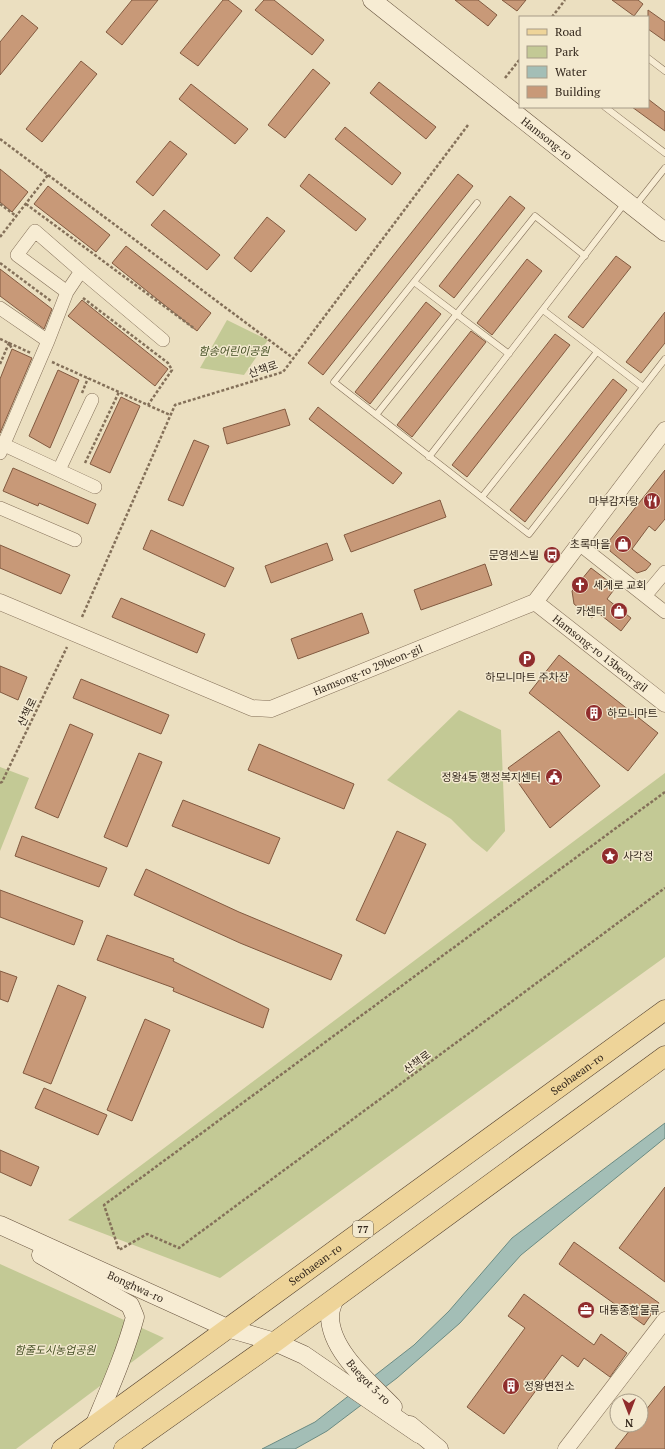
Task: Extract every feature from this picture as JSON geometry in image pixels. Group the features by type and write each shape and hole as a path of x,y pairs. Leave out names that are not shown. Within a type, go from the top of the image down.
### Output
{"main road":[{"name":"Hamsong-ro","path":"372,0 665,232"},
{"name":"Seohaean-ro","path":"62,1449 665,1010"},
{"path":"124,1449 275,1342 665,1056"},
{"name":"Bonghwa-ro","path":"0,1225 227,1328 275,1342"},
{"name":"Bonghwa-ro","path":"0,1229 130,1305 135,1317 116,1374 94,1426"},
{"name":"Baegot 3-ro","path":"335,1298 330,1315 335,1340 352,1365 419,1434 439,1449"},
{"path":"275,1342 304,1355 419,1434"}],"street":[{"path":"67,292 17,255 35,231 163,340"},
{"path":"81,271 67,292 48,341 1,447 59,470 95,487"},
{"path":"0,308 48,341"},
{"path":"59,470 92,400"},
{"path":"535,602 665,430"},
{"path":"0,508 75,540"},
{"path":"579,544 665,612"},
{"path":"645,596 665,572"},
{"name":"Hamsong-ro 29beon-gil","path":"0,602 252,708 271,709 535,602"},
{"name":"Hamsong-ro 13beon-gil","path":"535,602 665,704"},
{"path":"566,1449 665,1320"}],"lane":[{"path":"649,59 665,71"},
{"path":"606,108 665,153"},
{"path":"430,457 585,256 665,168"},
{"path":"477,202 334,382 529,534 665,359"},
{"path":"376,415 535,216 585,256"},
{"path":"414,282 509,354"},
{"path":"543,310 643,387"},
{"path":"482,497 597,352"}],"path":[{"path":"553,16 565,0"},
{"path":"505,78 519,60"},
{"name":"산책로","path":"82,617 175,405 283,372 468,125"},
{"path":"0,139 293,358"},
{"path":"0,237 48,175"},
{"path":"0,204 16,216"},
{"path":"26,204 195,329"},
{"path":"0,263 61,308"},
{"path":"83,298 168,363 172,370 148,405"},
{"path":"0,339 170,415"},
{"path":"9,343 12,350"},
{"path":"0,364 9,343"},
{"path":"85,463 119,392"},
{"name":"산책로","path":"0,783 2,782 67,647"},
{"name":"산책로","path":"665,792 104,1205 119,1250 147,1234 179,1248 665,888"}],"green space":[{"name":"함송어린이공원","path":"227,320 268,340 244,375 200,368"},
{"path":"459,710 501,730 505,831 487,852 472,840 451,819 387,780"},
{"path":"0,767 29,778 0,851"},
{"path":"665,773 665,957 220,1278 68,1220"},
{"name":"함줄도시농업공원","path":"0,1264 164,1338 16,1449 0,1449"}],"water":[{"path":"665,1123 665,1138 521,1255 460,1323 397,1378 327,1431 295,1449 262,1449 315,1422 414,1345 449,1311 512,1238"}],"building":[{"path":"132,0 158,0 122,45 106,32"},
{"path":"223,0 228,0 242,11 198,66 180,53"},
{"path":"264,0 274,0 324,40 312,55 255,10"},
{"path":"455,0 478,0 497,15 488,26"},
{"path":"502,0 526,0 517,11"},
{"path":"612,0 638,0 643,4 634,16"},
{"path":"648,10 665,22 665,41 649,30"},
{"path":"22,15 38,28 0,75 0,42"},
{"path":"81,61 97,74 42,142 26,129"},
{"path":"313,69 330,83 285,138 268,125"},
{"path":"379,82 436,127 426,139 370,93"},
{"path":"191,84 248,129 235,144 179,99"},
{"path":"649,100 665,112 665,131 633,108 649,108"},
{"path":"345,127 401,173 392,185 335,139"},
{"path":"170,141 187,154 153,196 136,182"},
{"path":"0,169 28,192 12,212 0,202"},
{"path":"309,174 366,219 356,231 300,186"},
{"path":"458,174 473,186 323,375 308,363"},
{"path":"48,186 110,235 96,252 34,204"},
{"path":"510,196 525,208 454,298 439,286"},
{"path":"164,210 220,255 207,270 151,225"},
{"path":"267,217 285,231 251,272 234,258"},
{"path":"126,246 211,313 197,331 112,263"},
{"path":"616,256 631,267 583,328 568,317"},
{"path":"527,259 542,271 492,335 477,323"},
{"path":"0,269 52,309 44,329 0,296"},
{"path":"82,300 168,369 155,386 68,316"},
{"path":"426,302 441,314 370,404 355,392"},
{"path":"665,312 665,343 641,373 626,362"},
{"path":"471,331 486,342 412,437 397,425"},
{"path":"555,334 570,345 467,477 452,465"},
{"path":"12,349 32,358 0,433 0,379"},
{"path":"58,370 79,380 50,448 29,436"},
{"path":"613,379 627,390 525,522 510,510"},
{"path":"121,397 140,406 110,473 90,464"},
{"path":"318,407 402,473 393,484 309,419"},
{"path":"285,409 290,425 227,444 223,428"},
{"path":"194,440 209,446 183,506 168,500"},
{"path":"13,468 96,504 88,524 39,503 38,506 3,491"},
{"path":"665,470 665,519 655,531 649,526 632,549 651,564 646,570 637,573 610,551 609,541"},
{"path":"440,500 446,517 351,552 344,535"},
{"path":"151,530 234,568 225,587 143,549"},
{"path":"327,543 333,560 271,583 265,566"},
{"path":"0,545 70,575 61,594 0,568"},
{"path":"485,564 492,585 421,610 414,590"},
{"path":"591,568 616,587 607,599 631,618 621,631 597,612 592,618 574,604 572,591"},
{"path":"121,598 205,634 197,653 112,617"},
{"path":"362,613 369,633 298,659 291,639"},
{"name":"하모니마트","path":"559,655 658,733 628,771 529,693"},
{"path":"0,666 27,677 18,700 0,692"},
{"path":"81,679 169,715 161,734 73,698"},
{"path":"70,724 93,734 58,818 35,808"},
{"name":"정왕4동 행정복지센터","path":"559,731 600,786 550,828 508,768"},
{"path":"259,744 354,784 344,809 248,770"},
{"path":"139,753 162,762 127,847 104,837"},
{"path":"183,800 280,838 269,864 172,826"},
{"path":"397,831 426,844 385,934 356,920"},
{"path":"22,836 107,868 99,887 15,856"},
{"path":"146,869 239,912 342,955 331,980 240,943 134,895"},
{"path":"0,890 83,921 74,945 0,917"},
{"path":"107,935 174,959 173,961 269,1009 263,1028 173,991 174,988 97,960"},
{"path":"0,971 17,977 8,1002 0,999"},
{"path":"58,985 86,997 51,1084 23,1073"},
{"path":"145,1019 170,1030 132,1121 107,1110"},
{"path":"44,1088 107,1115 98,1135 35,1108"},
{"path":"0,1150 39,1167 31,1186 0,1172"},
{"path":"665,1187 665,1282 619,1248"},
{"path":"574,1242 659,1303 644,1325 559,1264"},
{"path":"524,1294 594,1345 601,1334 627,1353 610,1377 584,1358 578,1367 562,1355 504,1434 467,1407 525,1328 508,1316"},
{"path":"665,1386 665,1449 615,1449 628,1433 649,1433 649,1406"}],"place":[{"name":"마부감자탕","path":"652,501"},
{"name":"초록마을","path":"623,544"},
{"name":"문영센스빌","path":"552,555"},
{"name":"세계로 교회","path":"580,585"},
{"name":"카센터","path":"619,611"},
{"name":"하모니마트 주차장","path":"527,659"},
{"name":"하모니마트","path":"594,713"},
{"name":"정왕4동 행정복지센터","path":"554,777"},
{"name":"사각정","path":"610,856"},
{"name":"대통종합물류","path":"586,1310"},
{"name":"정왕변전소","path":"511,1386"}]}
